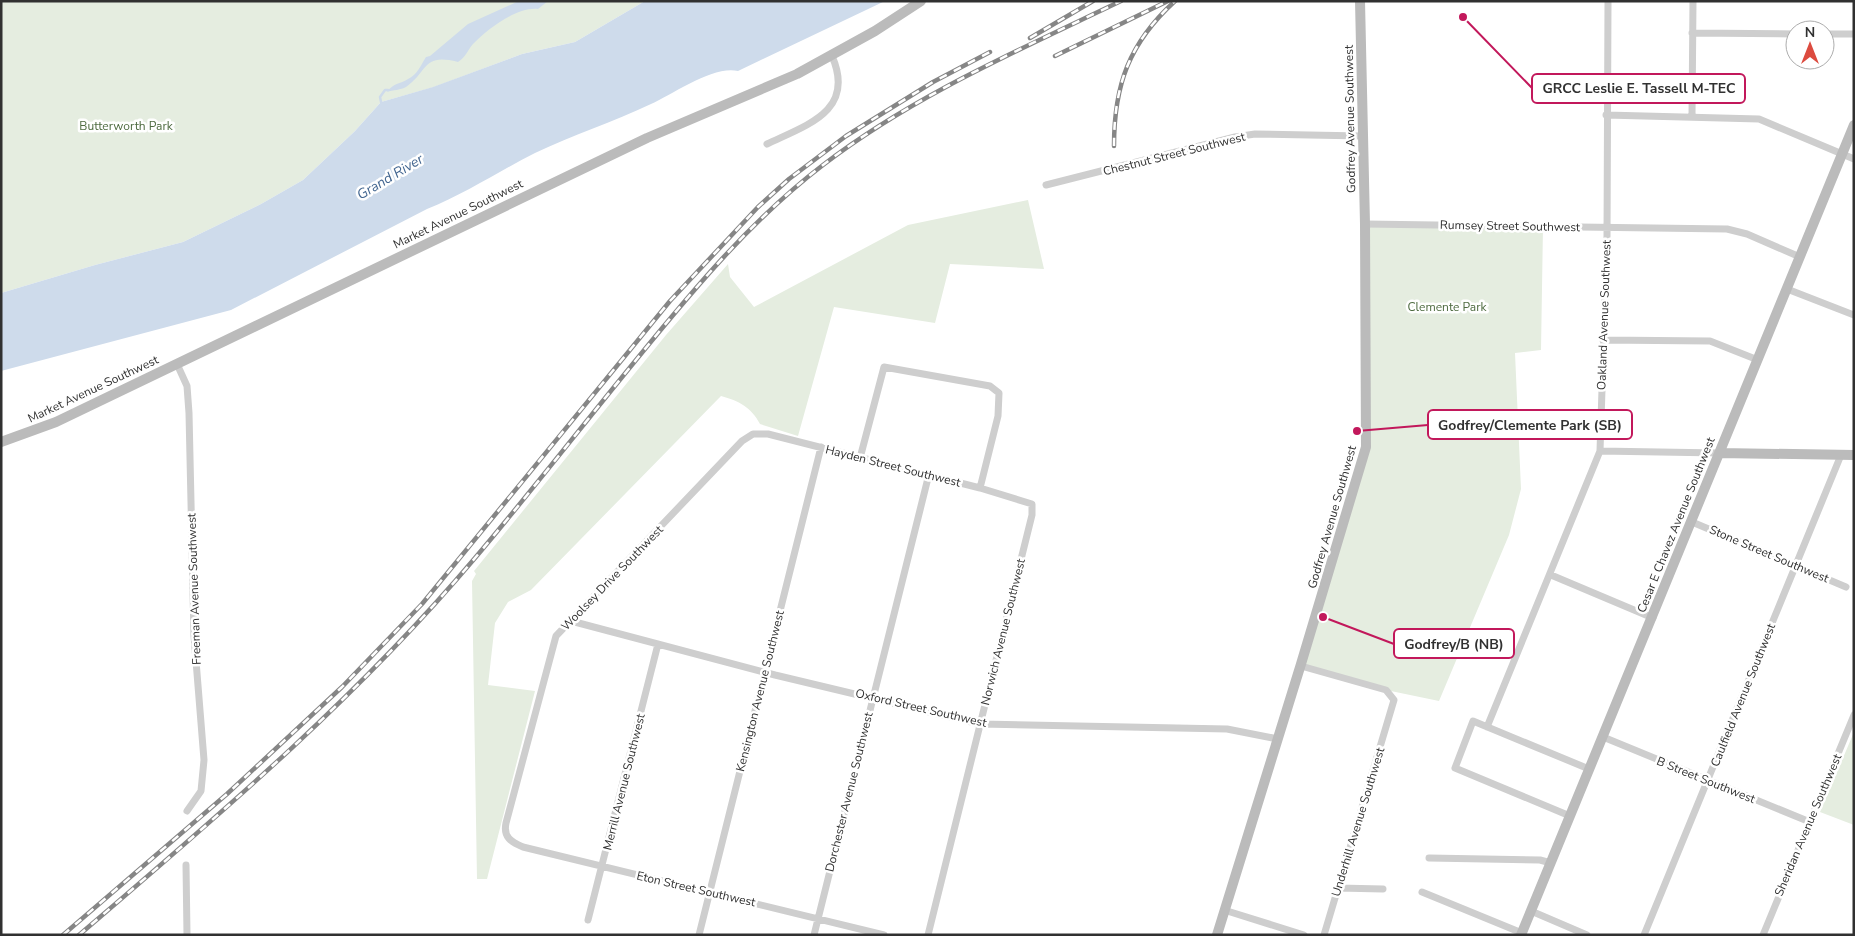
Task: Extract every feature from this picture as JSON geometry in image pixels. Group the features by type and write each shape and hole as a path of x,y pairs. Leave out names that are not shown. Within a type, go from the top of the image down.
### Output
{"main road":[{"name":"Market Avenue Southwest","path":"1,442 56,422 638,142 763,90 832,56 921,1"},
{"name":"Godfrey Avenue Southwest","path":"1217,935 1301,666 1366,447 1365,224 1360,1"},
{"name":"Cesar E Chavez Avenue Southwest","path":"1521,934 1854,125"},
{"path":"1719,453 1854,455"}],"street":[{"name":"Oakland Avenue Southwest","path":"1487,727 1551,575 1600,451 1607,227 1608,1"},
{"path":"1692,116 1693,1"},
{"path":"1692,33 1785,34"},
{"path":"1835,34 1854,34"},
{"path":"766,144 809,124 829,109 836,98 839,78 832,56"},
{"path":"1606,115 1760,119 1854,159"},
{"name":"Chestnut Street Southwest","path":"1046,185 1235,137 1255,134 1362,136"},
{"name":"Rumsey Street Southwest","path":"1365,224 1733,230 1800,257"},
{"path":"1787,289 1854,316"},
{"path":"1603,340 1710,341 1758,360"},
{"name":"Freeman Avenue Southwest","path":"177,364 185,380 190,413 194,636 204,760 201,791 187,811"},
{"path":"860,458 884,367 990,386 1000,393 998,416 980,488"},
{"name":"Hayden Street Southwest","path":"753,434 768,434 929,474 1032,504"},
{"name":"Woolsey Drive Southwest","path":"509,840 505,830 506,824 556,636 742,441 753,434"},
{"name":"Kensington Avenue Southwest","path":"699,935 821,448"},
{"path":"1600,451 1719,453"},
{"name":"Caulfield Avenue Southwest","path":"1644,935 1841,455"},
{"name":"Dorchester Avenue Southwest","path":"814,935 873,698 888,646 929,474"},
{"name":"Norwich Avenue Southwest","path":"928,935 1032,515 1032,504"},
{"name":"Stone Street Southwest","path":"1692,522 1846,587"},
{"path":"1551,575 1652,618"},
{"name":"Oxford Street Southwest","path":"571,621 765,673 980,724 1227,728 1278,739"},
{"name":"Merrill Avenue Southwest","path":"588,920 603,867 658,644"},
{"name":"Underhill Avenue Southwest","path":"1301,666 1386,690 1394,700 1393,710 1324,935"},
{"name":"Sheridan Avenue Southwest","path":"1763,935 1854,715"},
{"path":"1570,816 1455,768 1473,721 1589,769"},
{"name":"B Street Southwest","path":"1603,737 1810,822"},
{"name":"Eton Street Southwest","path":"509,840 523,847 884,935"},
{"path":"1429,858 1540,860 1551,863"},
{"path":"186,865 187,935"},
{"path":"1338,888 1383,889"},
{"path":"1422,892 1521,934"},
{"path":"1224,910 1304,935"},
{"path":"1531,911 1587,935"}],"green space":[{"name":"Butterworth Park","path":"1,1 645,1 575,42 522,54 434,87 381,102 355,131 303,180 261,204 183,242 95,265 1,293"},
{"path":"1028,200 1044,269 950,264 935,323 834,307 798,436 760,424 753,413 744,406 721,396 531,590 508,602 495,623 488,685 535,691 487,879 477,879 472,581 476,574 474,571 666,335 728,264 730,277 754,307 908,225"},
{"name":"Clemente Park","path":"1365,224 1543,226 1541,350 1515,353 1521,489 1509,535 1439,701 1386,690 1301,666 1364,454"},
{"path":"1854,732 1854,825 1820,812"}],"water":[{"path":"519,1 548,1 538,9 530,9 512,15 494,26 473,44 465,56 458,62 438,60 432,62 406,87 387,92 394,85 414,75 426,57 430,56 468,24"},
{"name":"Grand River","path":"645,1 885,1 738,71 728,70 706,76 637,111 535,153 231,310 1,371 1,293 95,265 183,242 261,204 303,180 355,131 381,102 433,87 522,54 575,42"}],"waterway":[{"path":"381,102 380,97 385,90 388,90"}],"railway":[{"path":"1030,38 1093,1"},
{"path":"79,935 285,754 383,660 475,558 701,282 771,209 823,165 893,117 1006,56 1121,1"},
{"path":"1055,56 1168,1"},
{"path":"1114,146 1117,104 1127,66 1135,49 1146,33 1175,1"},
{"path":"63,935 227,794 342,687 422,604 670,301 758,207 789,179 846,136 933,82 990,52"}],"place":[{"name":"GRCC Leslie E. Tassell M-TEC","path":"1463,17"},
{"name":"Godfrey/Clemente Park (SB)","path":"1357,431"},
{"name":"Godfrey/B (NB)","path":"1323,617"}]}
